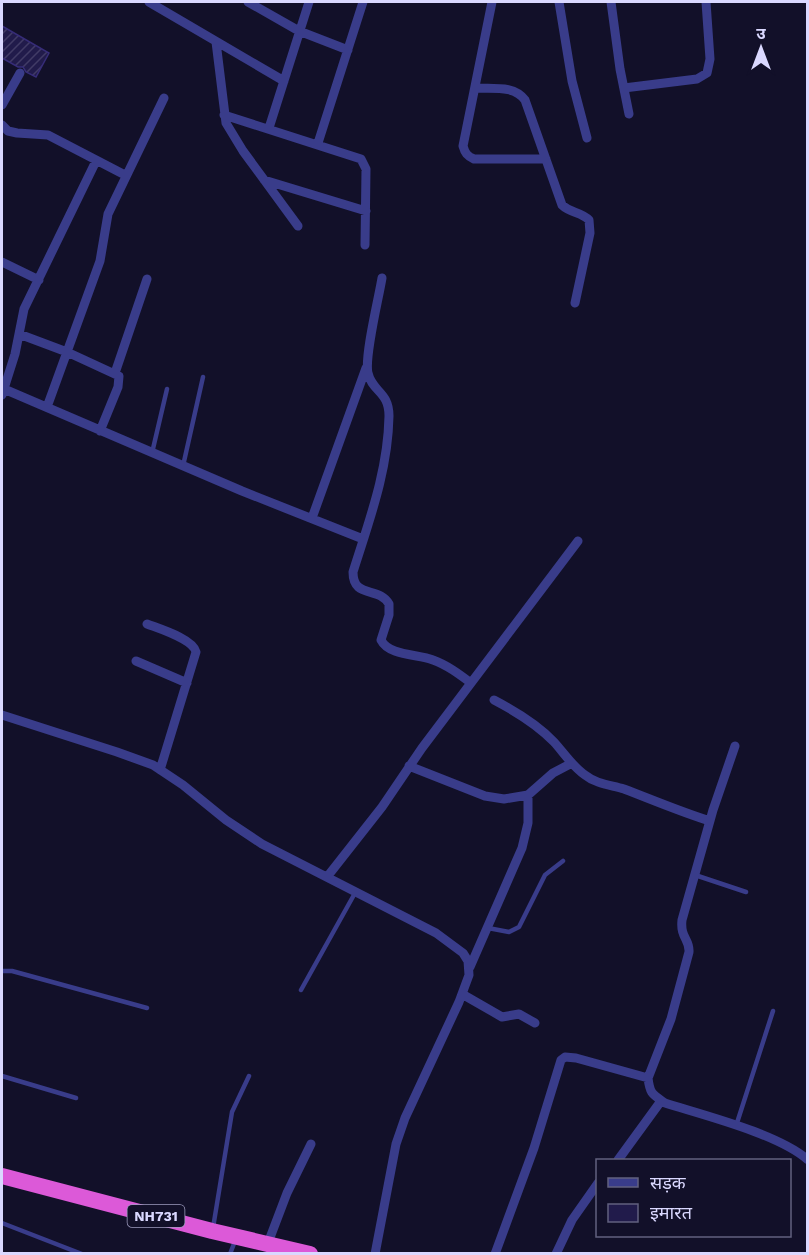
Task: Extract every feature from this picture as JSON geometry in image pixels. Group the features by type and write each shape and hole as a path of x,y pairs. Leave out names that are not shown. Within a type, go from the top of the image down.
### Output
{"highway":[{"name":"NH731","path":"2,1176 310,1254"}],"street":[{"path":"149,2 284,81"},
{"path":"269,128 309,2"},
{"path":"318,143 363,2"},
{"path":"492,2 463,146 466,154 474,159 546,159"},
{"path":"559,2 574,90 587,138"},
{"path":"611,2 629,114"},
{"path":"624,88 697,79 707,74 710,59 706,2"},
{"path":"253,3 299,31 348,50"},
{"path":"216,42 224,115 231,134 298,226"},
{"path":"2,105 20,73"},
{"path":"476,88 511,89 521,94 562,205 590,220 591,226 575,303"},
{"path":"47,406 100,261 108,214 164,98"},
{"path":"224,115 354,155 364,162 365,245"},
{"path":"2,125 8,131 16,133 48,135 125,175"},
{"path":"96,161 24,309 3,392 47,406 152,453 363,539"},
{"path":"264,180 366,211"},
{"path":"2,262 39,280"},
{"path":"312,518 367,365 382,278"},
{"path":"115,373 147,279"},
{"path":"19,333 119,376 120,381 100,431"},
{"path":"2,360 11,365"},
{"path":"367,365 371,381 388,402 386,459 353,572 353,579 359,588 382,597 389,604 389,615 381,640 384,646 433,659 471,683"},
{"path":"327,877 382,807 409,766 578,541"},
{"path":"147,624 187,641 195,648 195,658 160,770"},
{"path":"136,661 187,683"},
{"path":"494,700 539,728 582,774 600,783 711,821"},
{"path":"2,715 139,759 160,770 183,785 246,835 436,933 456,946 470,967"},
{"path":"735,746 695,875 682,928 683,938 689,947 686,967 671,1018 648,1077 650,1092 661,1101 765,1137 807,1160"},
{"path":"409,766 485,796 504,799 528,795 553,773 572,764"},
{"path":"375,1254 396,1144 405,1118 462,994 470,967 522,848 528,823 528,795"},
{"path":"462,994 502,1017 507,1018 519,1014 535,1023"},
{"path":"495,1254 534,1148 561,1060 576,1058 648,1077"},
{"path":"619,1159 661,1101"},
{"path":"268,1243 287,1193 311,1144"},
{"path":"556,1254 572,1220 596,1185"}],"lane":[{"path":"183,466 203,378"},
{"path":"152,453 167,389"},
{"path":"488,928 509,932 519,927 545,875 563,861"},
{"path":"695,875 746,892"},
{"path":"301,990 356,891"},
{"path":"2,971 12,971 147,1008"},
{"path":"736,1126 773,1011"},
{"path":"2,1076 76,1098"},
{"path":"212,1231 232,1112 249,1076"},
{"path":"2,1223 82,1254"},
{"path":"230,1254 238,1236"}],"building":[{"path":"2,26 49,53 36,77 26,72 23,67 18,67 2,58"}]}
